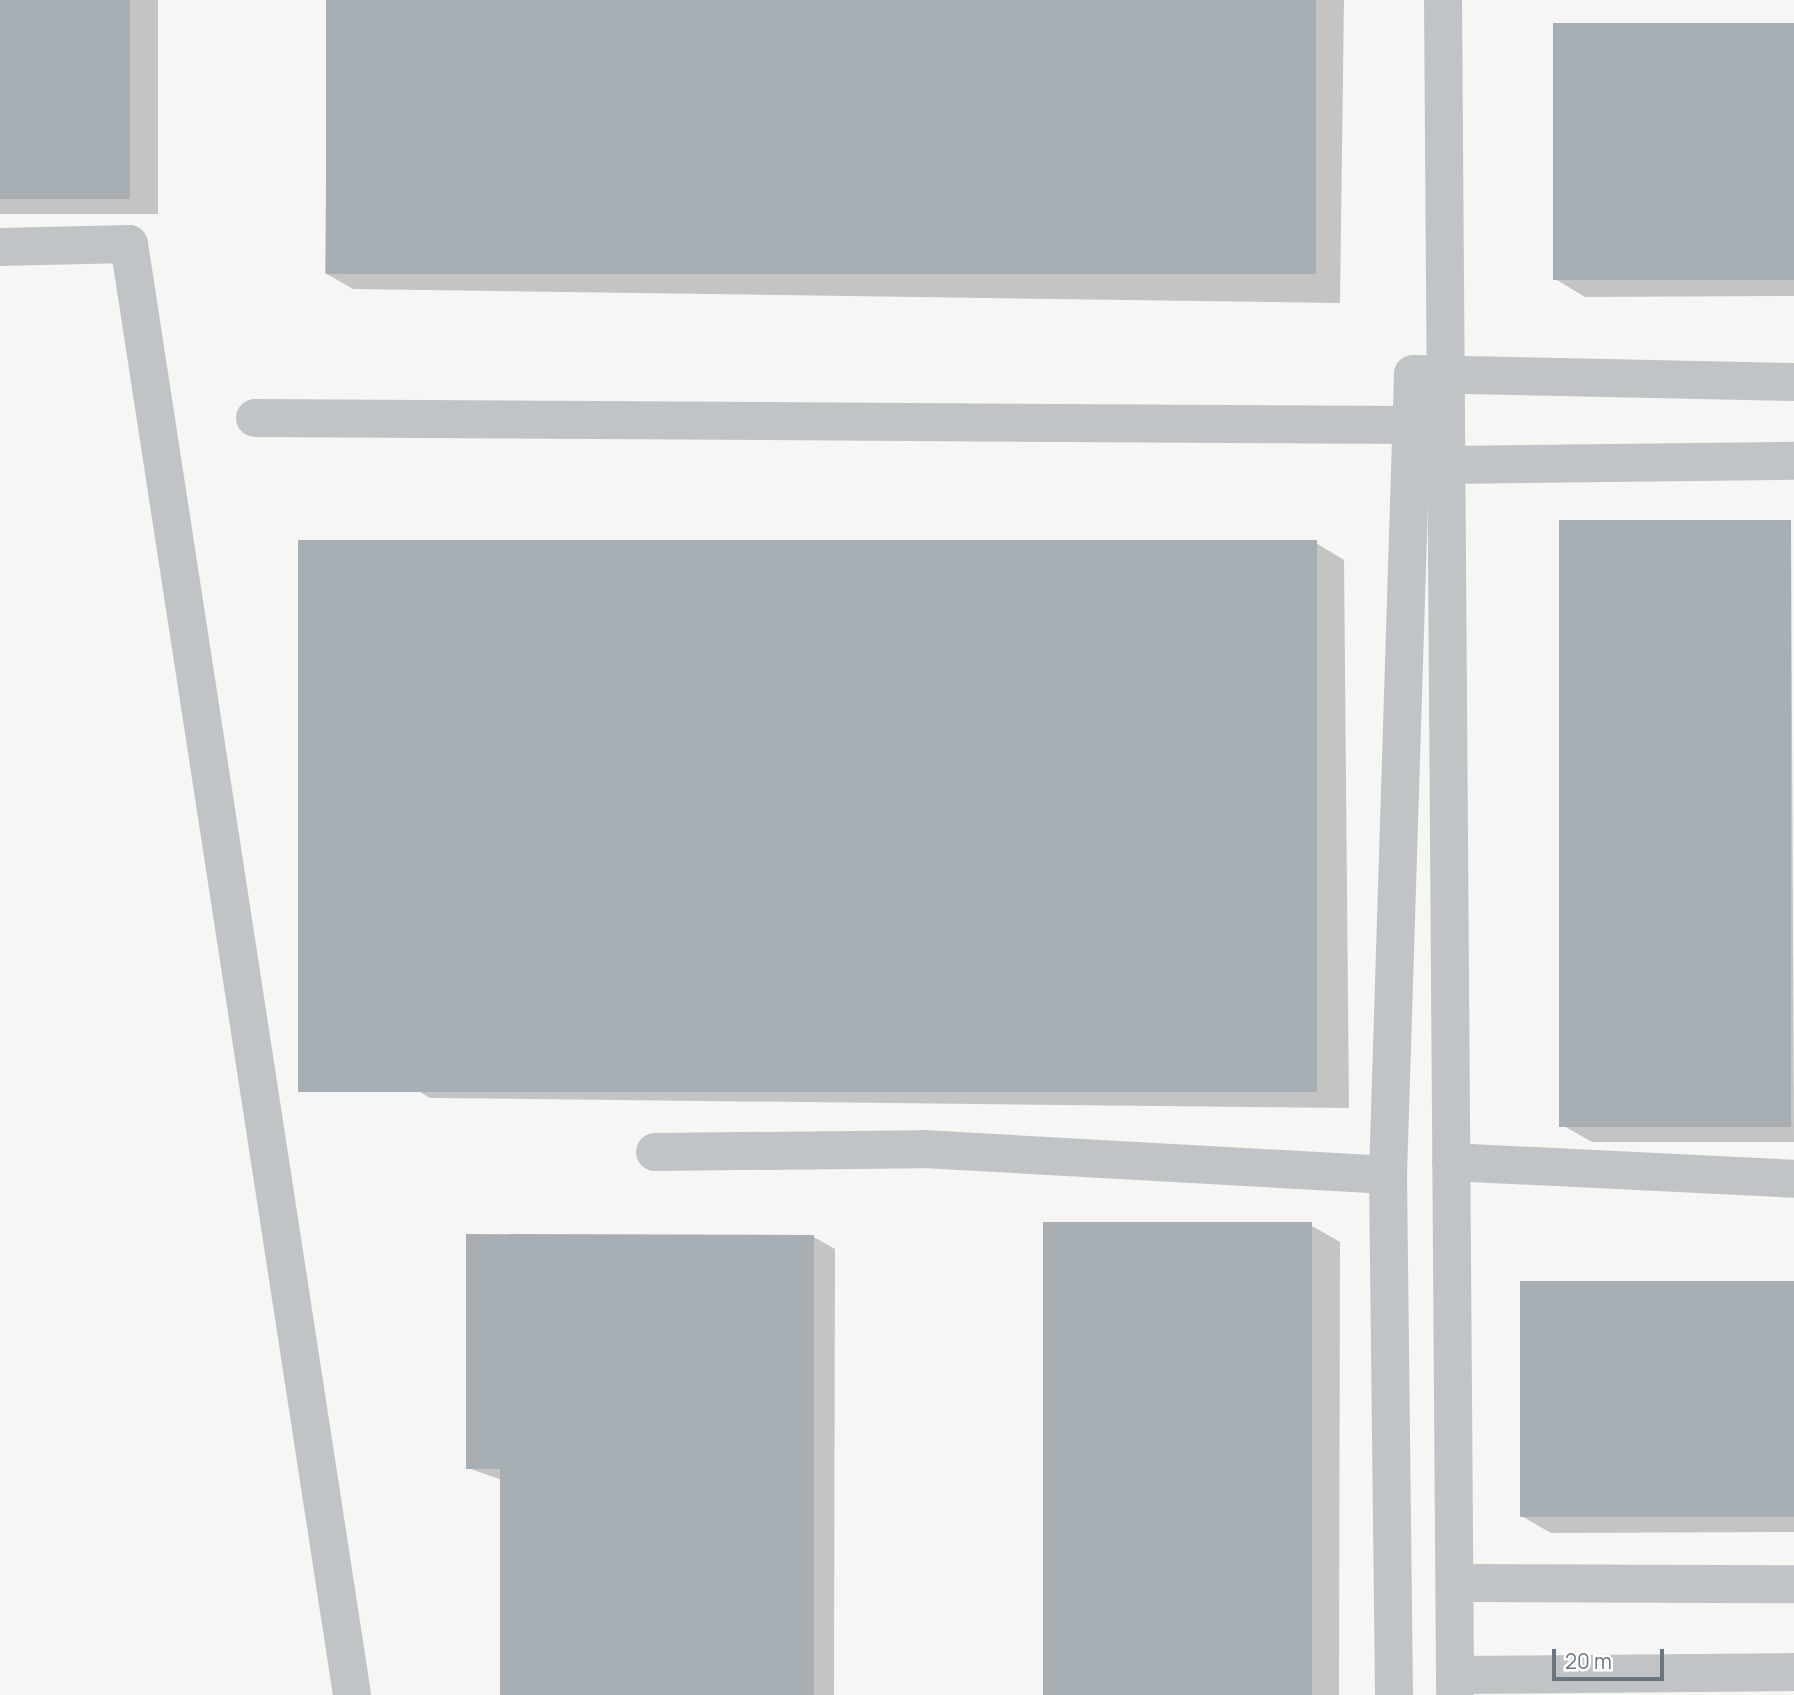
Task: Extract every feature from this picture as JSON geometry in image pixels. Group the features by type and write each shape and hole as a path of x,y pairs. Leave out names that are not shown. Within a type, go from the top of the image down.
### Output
{"street":[{"path":"1443,0 1455,1685 1794,1672"},
{"path":"0,247 129,244 352,1695"},
{"path":"1394,1695 1388,1175 1413,374 1794,382"},
{"path":"255,418 1413,425"},
{"path":"1447,465 1794,461"},
{"path":"654,1152 923,1149 1388,1175"},
{"path":"1451,1162 1794,1179"},
{"path":"1455,1583 1794,1584"}],"building":[{"path":"0,0 130,0 130,199 0,199"},
{"path":"326,0 1316,0 1316,274 326,274"},
{"path":"1553,23 1794,23 1794,280 1553,280"},
{"path":"1559,520 1791,520 1791,1127 1559,1127"},
{"path":"298,540 1317,540 1317,1092 298,1092"},
{"path":"1043,1222 1312,1222 1312,1695 1043,1695"},
{"path":"466,1234 814,1235 814,1695 500,1695 500,1469 466,1469"},
{"path":"1520,1281 1794,1281 1794,1517 1520,1517"}]}
